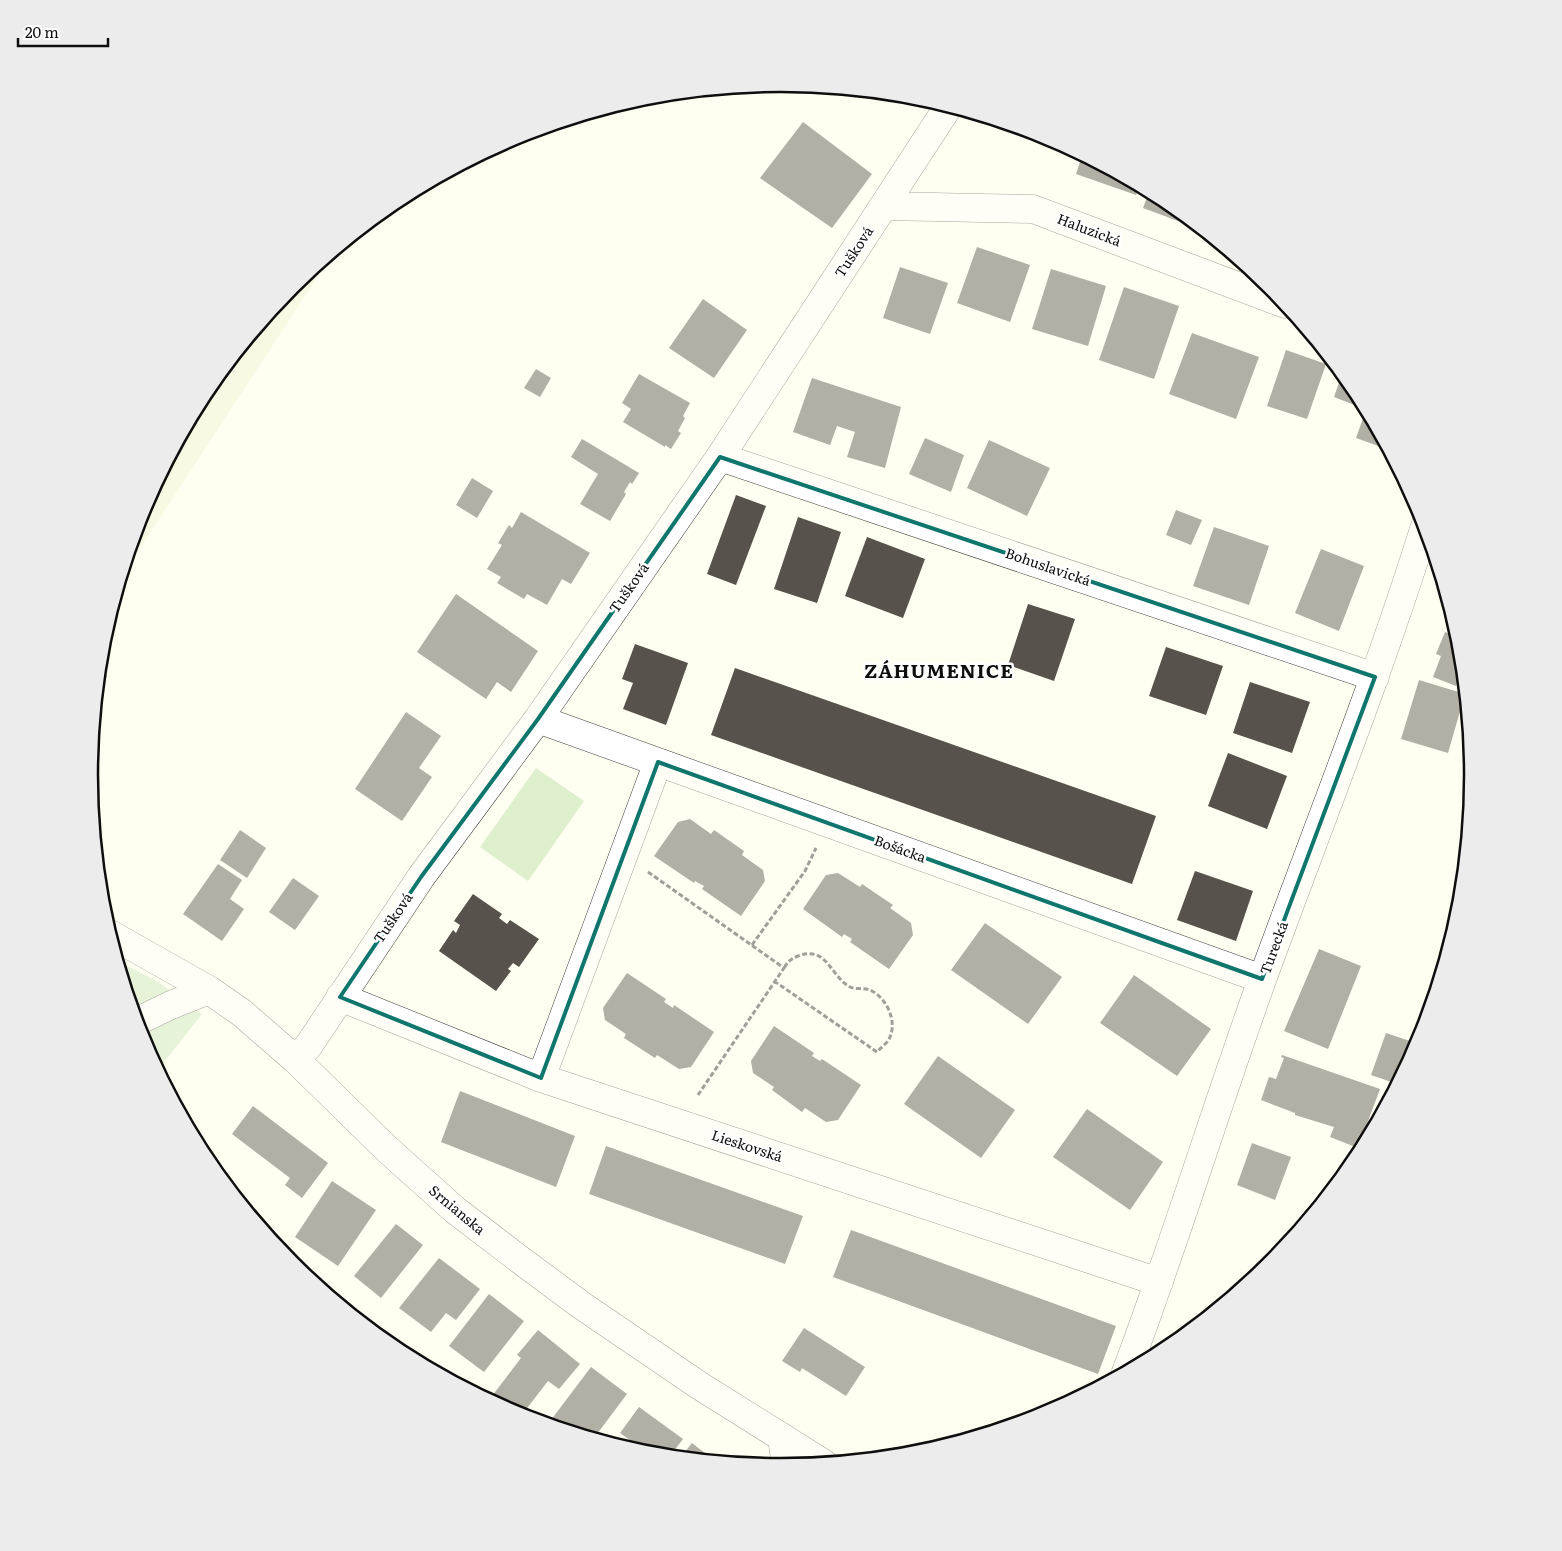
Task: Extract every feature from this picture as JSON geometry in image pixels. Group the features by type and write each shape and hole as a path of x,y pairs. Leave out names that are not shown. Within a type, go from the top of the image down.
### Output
{"street":[{"name":"Tušková","path":"296,1060 309,1045 421,877 538,719 720,457 944,113"},
{"name":"Haluzická","path":"884,206 1033,209 1269,298"},
{"name":"Bohuslavická","path":"720,457 1375,678"},
{"name":"Turecká","path":"1130,1362 1159,1282 1210,1126 1262,980 1375,678 1421,538"},
{"name":"Bošácka","path":"538,719 1262,980"},
{"path":"541,1078 658,762"},
{"name":"Srnianska","path":"118,938 209,990 242,1013 296,1060 388,1150 455,1210 490,1238 581,1305 700,1386 814,1457"},
{"path":"143,1019 209,990"},
{"name":"Lieskovská","path":"340,997 541,1078 1159,1282"},
{"path":"782,1438 785,1458"}],"path":[{"path":"752,946 805,871 818,844"},
{"path":"644,870 784,968"},
{"path":"698,1095 774,981 784,968 788,960 802,955 821,956 844,983 852,988 871,990 884,1001 892,1016 890,1036 877,1052 774,981"}],"highlighted area":[{"path":"720,457 1375,677 1262,979 658,762 541,1078 340,997 421,877 538,719"}],"green space":[{"path":"321,271 133,558 168,473 213,396 267,325"},
{"path":"536,768 584,801 528,881 480,847"},
{"path":"125,965 158,982 202,1014 162,1065 134,995"}],"building":[{"path":"803,122 872,174 832,228 760,178"},
{"path":"1080,162 1137,193 1136,195 1076,174"},
{"path":"1146,199 1179,221 1143,208"},
{"path":"977,247 1030,265 1010,322 957,303"},
{"path":"900,267 948,283 930,334 883,318"},
{"path":"1051,269 1106,286 1088,346 1032,329"},
{"path":"1124,287 1179,306 1154,379 1099,360"},
{"path":"703,299 747,330 714,378 669,348"},
{"path":"1192,333 1259,357 1236,419 1169,394"},
{"path":"1286,350 1326,364 1307,419 1267,406"},
{"path":"536,369 551,378 540,397 524,388"},
{"path":"639,374 690,403 678,431 681,433 671,449 623,422 631,409 622,403"},
{"path":"812,378 901,407 885,468 847,457 855,432 837,426 830,445 793,432"},
{"path":"1339,382 1354,405 1334,397"},
{"path":"1363,419 1379,446 1356,438"},
{"path":"925,438 964,455 951,492 909,474"},
{"path":"582,439 639,473 632,484 630,482 624,492 626,494 610,521 580,504 598,474 571,457"},
{"path":"989,440 1050,468 1027,516 967,488"},
{"path":"472,478 493,491 477,518 456,505"},
{"path":"736,495 766,506 736,585 707,574"},
{"path":"1176,510 1202,520 1191,545 1166,535"},
{"path":"521,512 590,553 571,584 562,579 547,605 527,594 524,599 497,583 501,577 487,569 502,545 498,543 509,525 512,528"},
{"path":"798,517 841,532 817,603 774,589"},
{"path":"1214,527 1269,546 1249,605 1193,586"},
{"path":"867,537 925,559 903,618 845,596"},
{"path":"1321,549 1364,566 1339,631 1295,613"},
{"path":"456,594 538,651 511,692 497,682 486,699 417,652"},
{"path":"1028,604 1075,619 1054,681 1008,665"},
{"path":"1445,632 1449,634 1457,682 1456,686 1433,677 1441,656 1436,654"},
{"path":"635,644 688,663 666,725 623,709 633,683 622,679"},
{"path":"1166,647 1223,666 1206,715 1149,696"},
{"path":"735,668 1156,816 1132,884 711,735"},
{"path":"1419,680 1459,692 1461,709 1448,753 1401,739"},
{"path":"1250,682 1310,702 1292,753 1233,733"},
{"path":"406,712 441,736 419,768 432,777 402,821 355,789"},
{"path":"1228,753 1287,776 1267,829 1208,806"},
{"path":"690,819 711,834 714,830 744,851 742,855 763,870 765,881 741,916 702,889 704,886 695,881 694,883 654,856 678,822"},
{"path":"240,830 266,848 247,878 220,860"},
{"path":"218,864 242,880 230,899 244,909 222,941 183,914"},
{"path":"1195,871 1253,891 1236,941 1177,920"},
{"path":"838,873 860,887 862,884 893,905 890,908 911,923 913,935 889,969 850,942 852,939 844,934 842,937 803,909 826,875"},
{"path":"293,878 319,896 295,930 269,912"},
{"path":"473,894 502,914 499,918 507,924 510,920 539,939 519,967 513,963 508,969 511,971 496,991 439,951 453,930 456,933 460,925 454,921"},
{"path":"985,923 1062,977 1028,1024 951,970"},
{"path":"1319,949 1361,966 1328,1049 1284,1031"},
{"path":"627,973 666,999 664,1002 673,1008 674,1005 714,1032 691,1067 679,1069 657,1055 655,1058 624,1038 626,1034 605,1020 603,1008"},
{"path":"1134,975 1211,1029 1177,1076 1100,1023"},
{"path":"774,1026 814,1053 812,1056 820,1061 822,1059 861,1085 838,1120 826,1122 805,1108 802,1112 772,1090 774,1087 753,1073 751,1061"},
{"path":"1386,1033 1410,1041 1392,1082 1371,1075"},
{"path":"1282,1055 1380,1089 1366,1128 1354,1146 1330,1137 1334,1127 1295,1115 1295,1113 1261,1100 1269,1077 1276,1079 1284,1058 1281,1057"},
{"path":"938,1056 1015,1110 981,1158 904,1104"},
{"path":"460,1091 575,1136 556,1187 441,1142"},
{"path":"253,1106 328,1163 302,1198 285,1185 290,1178 232,1134"},
{"path":"1087,1109 1163,1162 1130,1210 1053,1157"},
{"path":"1252,1143 1291,1157 1275,1200 1237,1185"},
{"path":"606,1146 803,1216 785,1264 589,1194"},
{"path":"332,1181 376,1210 338,1266 295,1237"},
{"path":"396,1224 423,1245 381,1298 354,1276"},
{"path":"851,1230 1116,1326 1098,1374 833,1277"},
{"path":"439,1258 480,1289 456,1320 446,1313 431,1332 399,1308"},
{"path":"489,1294 524,1321 484,1372 449,1346"},
{"path":"804,1328 865,1367 846,1396 802,1368 800,1372 782,1361"},
{"path":"538,1330 580,1364 559,1389 548,1381 526,1409 493,1395 521,1358 517,1355"},
{"path":"591,1367 627,1394 598,1433 552,1419"},
{"path":"639,1407 683,1439 675,1450 632,1441 620,1433"},
{"path":"692,1443 706,1454 692,1453 685,1452"}],"district":[{"name":"ZÁHUMENICE","path":"939,671"}]}
